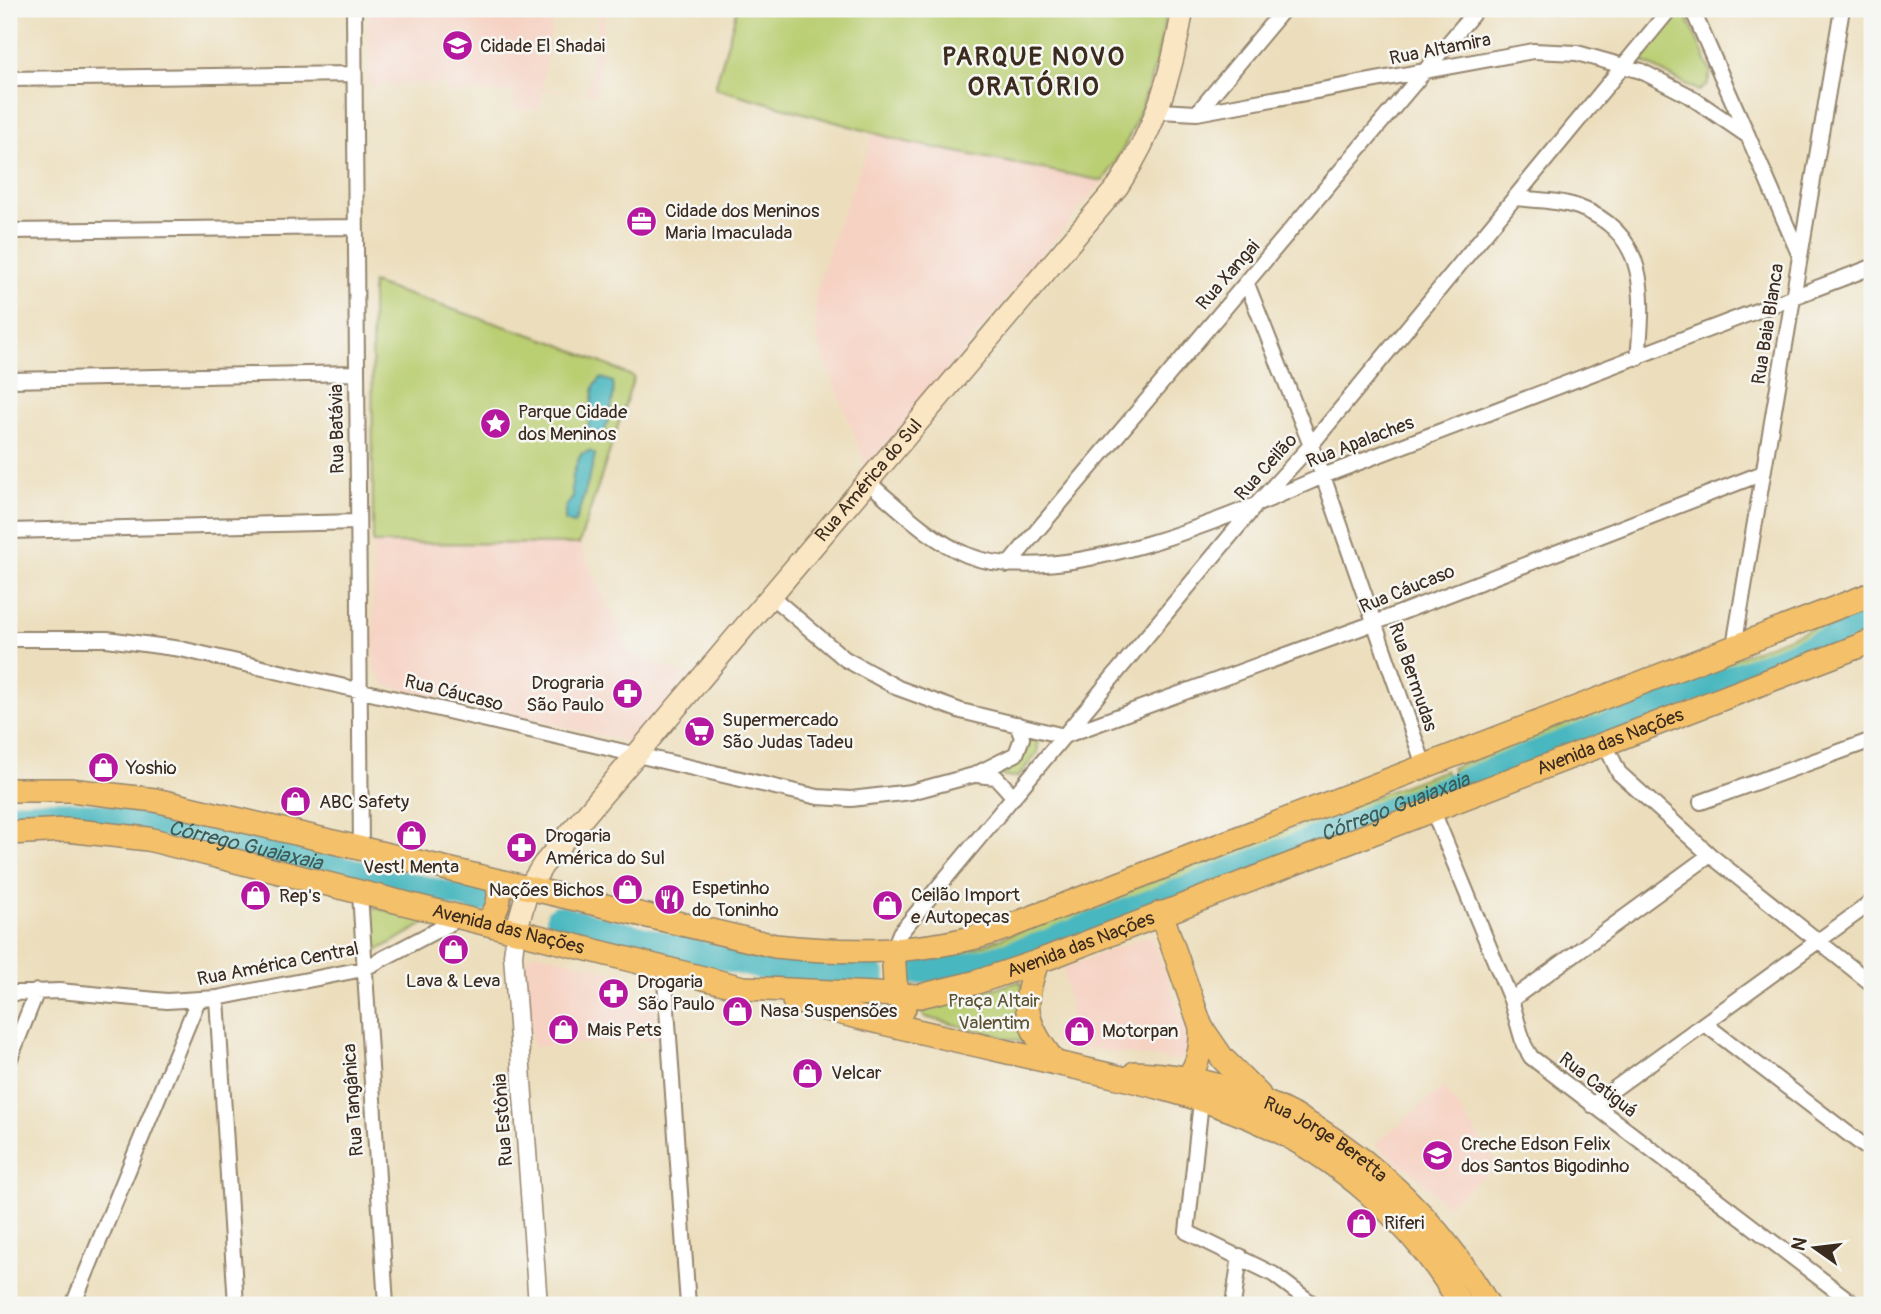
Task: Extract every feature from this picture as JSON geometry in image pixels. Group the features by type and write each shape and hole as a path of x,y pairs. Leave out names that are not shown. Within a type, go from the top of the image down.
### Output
{"main road":[{"name":"Rua América do Sul","path":"516,931 528,890 543,865 1118,186 1159,111 1171,71 1183,9"},
{"path":"9,790 70,790 128,795 775,946 850,953 893,951 936,946 997,931 1872,594"},
{"name":"Avenida das Nações","path":"9,833 67,830 148,839 743,988 899,997 945,991 1037,962 1872,641"},
{"path":"484,923 493,915 499,903 497,882"},
{"path":"1160,913 1201,1027 1223,1059 1267,1103"},
{"path":"893,951 899,997 911,1018 928,1032"},
{"path":"1037,962 1028,992 1027,1011 1034,1034 1055,1063"},
{"name":"Rua Jorge Beretta","path":"743,988 917,1032 928,1032 1103,1073 1201,1101 1269,1126 1344,1174 1386,1210 1417,1243 1461,1305"},
{"path":"1188,1077 1200,1052 1201,1027"},
{"name":"Rua Jorge Beretta","path":"1103,1073 1188,1077 1267,1103 1329,1136 1385,1178 1435,1228 1488,1305"}],"street":[{"name":"Rua Batávia","path":"354,9 361,849"},
{"path":"1197,113 1284,9"},
{"name":"Rua Xangai","path":"1008,565 1477,9"},
{"name":"Rua Ceilão","path":"893,951 900,933 1256,505 1311,445 1670,9"},
{"path":"1692,9 1799,254"},
{"name":"Rua Baia Blanca","path":"1734,646 1842,9"},
{"name":"Rua Altamira","path":"1159,111 1197,113 1533,51 1577,53 1622,64 1669,83 1748,136"},
{"path":"9,79 354,74"},
{"path":"1514,198 1576,206 1606,221 1620,234 1636,260 1639,274 1642,308 1638,358"},
{"path":"9,232 354,227"},
{"name":"Rua Apalaches","path":"869,483 934,537 969,555 1008,565 1056,564 1089,559 1256,505 1323,476 1872,267"},
{"name":"Rua Bermudas","path":"1247,284 1323,476 1425,768"},
{"path":"9,380 356,373"},
{"name":"Rua Cáucaso","path":"1064,736 1374,623 1763,473"},
{"path":"9,531 358,522"},
{"path":"772,597 845,659 878,679 942,705 1064,736"},
{"name":"Rua Cáucaso","path":"9,639 134,641 359,690 636,757 818,797 851,799 911,792 974,775 1016,754 1022,738 1017,724"},
{"path":"1701,802 1872,740"},
{"path":"1605,744 1619,773 1710,855 1817,943 1872,984"},
{"path":"974,775 996,777 1014,797"},
{"name":"Rua Catiguá","path":"1432,809 1511,1000 1524,1045 1531,1057 1855,1305"},
{"path":"1511,1000 1710,855"},
{"name":"Rua Tangânica","path":"360,893 386,1305"},
{"path":"1592,1105 1872,902"},
{"name":"Rua América Central","path":"9,993 37,991 167,1001 217,998 363,969 460,918"},
{"name":"Rua Estônia","path":"516,931 513,955 538,1305"},
{"path":"664,967 688,1305"},
{"path":"9,1061 37,991"},
{"path":"217,998 236,1305"},
{"path":"73,1305 198,1000"},
{"path":"1705,1024 1872,1152"},
{"path":"1201,1101 1186,1228 1192,1236 1240,1256 1289,1284 1314,1305"},
{"path":"1233,1305 1240,1256"},
{"path":"81,1285 82,1305"}],"shaded area":[{"name":"Cidade El Shadai","path":"369,9 548,9 554,12 542,87 587,94 600,9 606,9 595,95 543,89 539,109 515,109 514,92 447,93 447,84 380,84 379,87 370,87"},
{"path":"874,133 950,152 1103,181 867,468 817,340 815,294 836,229"},
{"path":"373,543 579,544 631,653 690,677 630,742 385,685 374,667"},
{"path":"1151,935 1188,1032 1188,1053 1178,1061 1077,1047 1063,968"},
{"path":"534,952 621,974 623,1001 654,999 657,1039 532,1047 526,960"},
{"name":"Creche Edson Felix dos Santos Bigodinho","path":"1444,1087 1498,1165 1447,1206 1408,1168 1401,1167 1375,1144"}],"green space":[{"path":"737,9 1167,9 1145,99 1127,142 1103,181 906,142 715,88"},
{"path":"1684,10 1711,72 1707,85 1699,91 1643,62 1644,53 1678,12"},
{"name":"Parque Cidade dos Meninos","path":"372,283 556,343 634,377 579,544 373,543"},
{"path":"1872,605 1872,611 1829,632 1455,777 1451,768"},
{"path":"1026,734 1037,737 1038,752 1018,777 1005,777 998,771"},
{"path":"1445,770 1449,780 1038,939 966,959 916,968 921,960 975,948"},
{"path":"371,907 428,922 373,953 370,949 368,909"},
{"name":"Praça Altair Valentim","path":"1021,981 1034,1045 925,1017 916,1006 950,1001"}],"water":[{"path":"601,378 613,382 614,388 603,437 587,435 594,386"},
{"path":"589,451 595,454 574,524 565,521 565,508 573,497 572,480 581,454"}],"waterway":[{"name":"Córrego Guaiaxaia","path":"911,973 967,965 1040,944 1823,641 1872,618"},
{"name":"Córrego Guaiaxaia","path":"9,814 54,812 127,817 480,901"},
{"name":"Córrego Guaiaxaia","path":"558,917 765,969 874,976"}],"place":[{"name":"Cidade El Shadai","path":"457,46"},
{"name":"Cidade dos Meninos Maria Imaculada","path":"642,222"},
{"name":"Parque Cidade dos Meninos","path":"495,423"},
{"name":"Drograria São Paulo","path":"627,694"},
{"name":"Supermercado São Judas Tadeu","path":"699,731"},
{"name":"Yoshio","path":"103,768"},
{"name":"ABC Safety","path":"296,802"},
{"name":"Vest! Menta","path":"411,836"},
{"name":"Drogaria América do Sul","path":"522,847"},
{"name":"Nações Bichos","path":"627,890"},
{"name":"Rep's","path":"256,896"},
{"name":"Espetinho do Toninho","path":"669,899"},
{"name":"Ceilão Import e Autopeças","path":"888,906"},
{"name":"Lava & Leva","path":"453,950"},
{"name":"Drogaria São Paulo","path":"614,993"},
{"name":"Nasa Suspensões","path":"737,1011"},
{"name":"Mais Pets","path":"564,1030"},
{"name":"Motorpan","path":"1079,1031"},
{"name":"Velcar","path":"808,1073"},
{"name":"Creche Edson Felix dos Santos Bigodinho","path":"1438,1155"},
{"name":"Riferi","path":"1361,1223"}],"district":[{"name":"PARQUE NOVO ORATÓRIO","path":"1034,72"}]}
